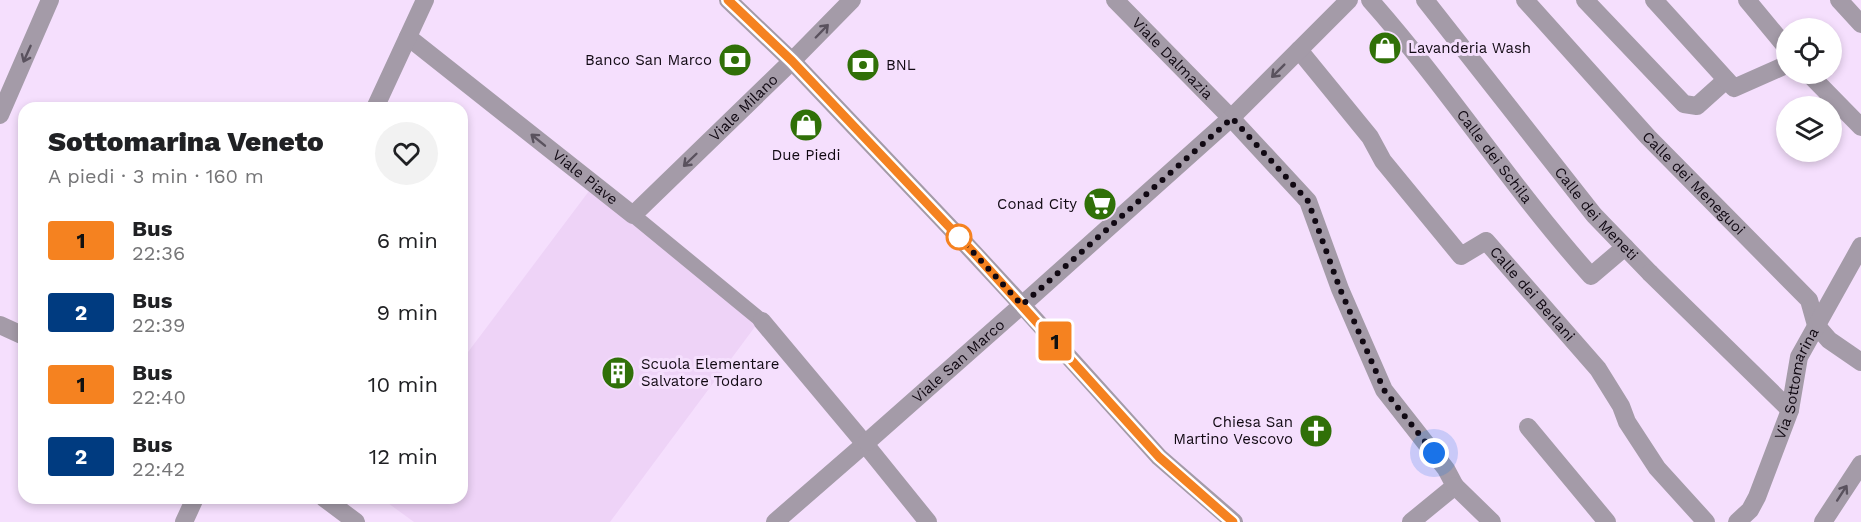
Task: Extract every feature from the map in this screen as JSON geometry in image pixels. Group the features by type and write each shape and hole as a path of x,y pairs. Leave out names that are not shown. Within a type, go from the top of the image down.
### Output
{"street":[{"path":"0,115 50,0"},
{"path":"378,102 425,0"},
{"path":"728,0 792,61 1022,305 1159,457 1234,522"},
{"name":"Viale Milano","path":"633,215 852,0"},
{"name":"Viale Dalmazia","path":"1115,0 1232,118 1308,201 1340,289 1384,390 1446,469 1455,486 1492,522"},
{"name":"Viale San Marco","path":"775,522 1232,118 1349,0"},
{"name":"Calle dei Schila","path":"1370,0 1401,35 1555,236 1591,276 1625,247"},
{"name":"Calle dei Meneti","path":"1425,0 1594,215 1790,410"},
{"name":"Calle dei Meneguoi","path":"1525,0 1648,137 1809,300 1816,325 1829,340 1861,362"},
{"path":"1585,0 1684,104 1697,106 1726,80"},
{"path":"1654,0 1734,88 1776,69"},
{"path":"1747,0 1776,35"},
{"path":"1839,0 1861,24"},
{"name":"Viale Piave","path":"408,37 633,215"},
{"name":"Calle dei Berlani","path":"1299,50 1370,136 1383,161 1461,256 1486,241 1598,369 1622,406 1627,422 1657,468 1706,522"},
{"path":"1819,84 1861,127"},
{"name":"Via Sottomarina","path":"1737,522 1750,510 1758,497 1790,410 1799,357 1861,246"},
{"path":"762,321 866,443 928,522"},
{"path":"0,325 18,333"},
{"path":"1528,427 1607,522"},
{"path":"1823,522 1861,464"},
{"path":"1411,522 1455,486"},
{"path":"184,522 192,504"},
{"path":"332,504 356,522"}],"lane":[{"name":"Viale Piave","path":"633,215 762,321"}],"shaded area":[{"path":"589,191 760,320 610,522 414,522 389,504 468,504 468,352"}],"bus line":[{"name":"1","path":"728,0 792,61 975,254 1159,457 1233,522"}],"place":[{"name":"Lavanderia Wash","path":"1385,48"},
{"name":"Banco San Marco","path":"735,60"},
{"name":"BNL","path":"863,65"},
{"name":"Due Piedi","path":"806,125"},
{"name":"Conad City","path":"1100,204"},
{"name":"Scuola Elementare Salvatore Todaro","path":"618,373"},
{"name":"Chiesa San Martino Vescovo","path":"1316,431"}],"route":[{"path":"959,237 1022,305 1232,118 1308,201 1340,289 1384,390 1434,453"}]}
